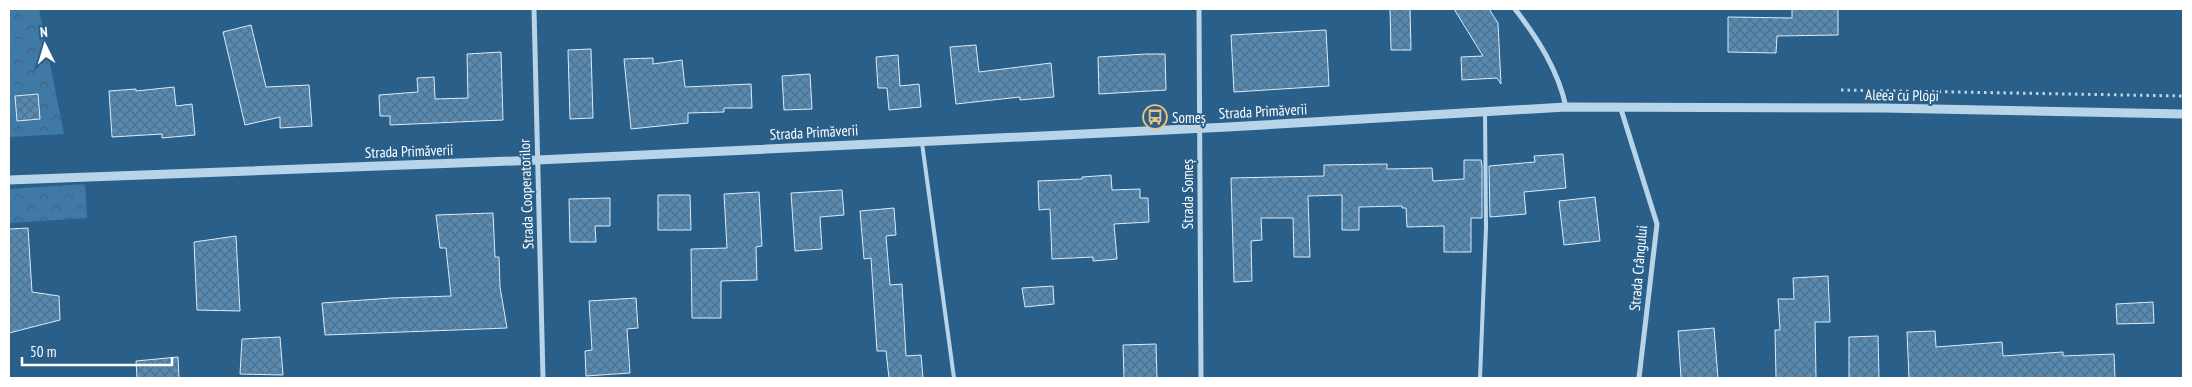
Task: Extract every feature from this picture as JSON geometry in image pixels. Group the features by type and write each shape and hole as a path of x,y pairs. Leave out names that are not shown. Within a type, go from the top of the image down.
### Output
{"street":[{"name":"Strada Cooperatorilor","path":"534,9 543,378"},
{"name":"Strada Someș","path":"1199,9 1201,378"},
{"path":"1515,9 1537,39 1545,54 1561,85 1566,107"},
{"name":"Strada Primăverii","path":"9,180 538,160 1199,128 1566,107 1620,106"},
{"name":"Aleea cu Plopi","path":"1620,106 1894,108 2183,114"},
{"name":"Strada Crângului","path":"1620,106 1657,224 1639,378"}],"lane":[{"path":"1480,378 1486,228 1485,112"},
{"path":"922,141 930,212 954,378"}],"path":[{"name":"Aleea cu Plopi","path":"1841,90 2183,96"}],"green space":[{"path":"9,9 39,9 64,134 9,137"},
{"path":"85,184 87,218 9,223 9,189"}],"building":[{"path":"1390,9 1410,9 1411,50 1391,50"},
{"path":"1454,9 1489,9 1498,23 1501,84 1497,78 1462,80 1461,57 1483,56"},
{"path":"1792,9 1838,9 1838,35 1777,36 1776,53 1728,52 1728,17 1792,18"},
{"path":"251,25 266,87 309,85 312,126 280,128 280,117 245,125 223,32"},
{"path":"1326,30 1329,86 1234,92 1231,35"},
{"path":"976,45 979,72 1051,63 1054,97 1020,100 1020,97 956,104 950,47"},
{"path":"591,49 593,118 570,119 568,50"},
{"path":"501,52 503,120 390,125 390,116 380,116 379,95 418,92 417,78 434,77 435,99 468,98 467,54"},
{"path":"1165,54 1166,90 1099,94 1098,57"},
{"path":"898,55 900,86 919,84 921,107 889,110 887,88 878,88 876,57"},
{"path":"653,58 653,64 682,60 685,87 751,84 752,108 724,108 724,112 688,113 688,123 631,129 624,59"},
{"path":"810,74 812,109 784,110 782,76"},
{"path":"174,87 176,106 192,104 195,135 162,138 162,134 112,137 109,91 136,89 136,91"},
{"path":"38,94 40,119 17,121 15,96"},
{"path":"1563,154 1566,188 1524,192 1526,214 1490,217 1489,166 1535,162 1534,156"},
{"path":"1464,160 1481,160 1482,166 1482,218 1471,218 1471,252 1444,252 1444,226 1407,227 1406,208 1402,208 1402,206 1359,207 1359,230 1342,230 1342,195 1308,196 1310,257 1294,257 1293,218 1261,218 1262,240 1251,241 1252,281 1234,282 1231,178 1324,176 1324,165 1387,164 1387,169 1432,168 1433,181 1464,179"},
{"path":"1111,175 1112,190 1140,189 1140,198 1148,198 1149,222 1114,224 1117,259 1093,261 1093,257 1052,259 1050,209 1039,210 1038,181 1082,179 1082,177"},
{"path":"842,190 844,215 820,217 822,249 795,251 791,193"},
{"path":"759,192 762,246 756,247 757,280 721,281 721,318 692,318 691,249 727,248 724,194"},
{"path":"658,195 690,195 691,230 658,230"},
{"path":"1595,197 1600,241 1564,245 1559,201"},
{"path":"610,198 610,226 595,226 596,242 570,242 569,199"},
{"path":"894,208 896,235 886,236 890,285 902,284 906,356 921,355 923,378 889,378 886,351 877,351 871,258 864,259 860,211"},
{"path":"493,213 495,257 499,257 500,287 507,328 325,335 322,303 451,296 446,248 440,248 436,215"},
{"path":"28,228 32,292 59,296 60,320 9,333 9,229"},
{"path":"236,236 240,311 197,310 194,242"},
{"path":"1828,276 1830,322 1815,322 1816,378 1776,378 1775,330 1780,330 1778,299 1794,299 1793,278"},
{"path":"1053,286 1054,304 1025,307 1022,288"},
{"path":"636,298 638,328 627,329 630,373 586,376 585,351 592,350 589,301"},
{"path":"2153,302 2154,323 2117,324 2116,304"},
{"path":"1714,328 1718,378 1681,378 1678,331"},
{"path":"1935,331 1936,347 2002,342 2003,356 2063,352 2063,356 2114,354 2115,378 1909,378 1907,332"},
{"path":"1878,336 1879,378 1849,378 1849,337"},
{"path":"280,337 283,375 240,374 242,339"},
{"path":"1156,344 1157,378 1124,378 1123,345"},
{"path":"178,357 179,378 137,378 136,361"}],"place":[{"name":"Someș","path":"1155,117"}]}
